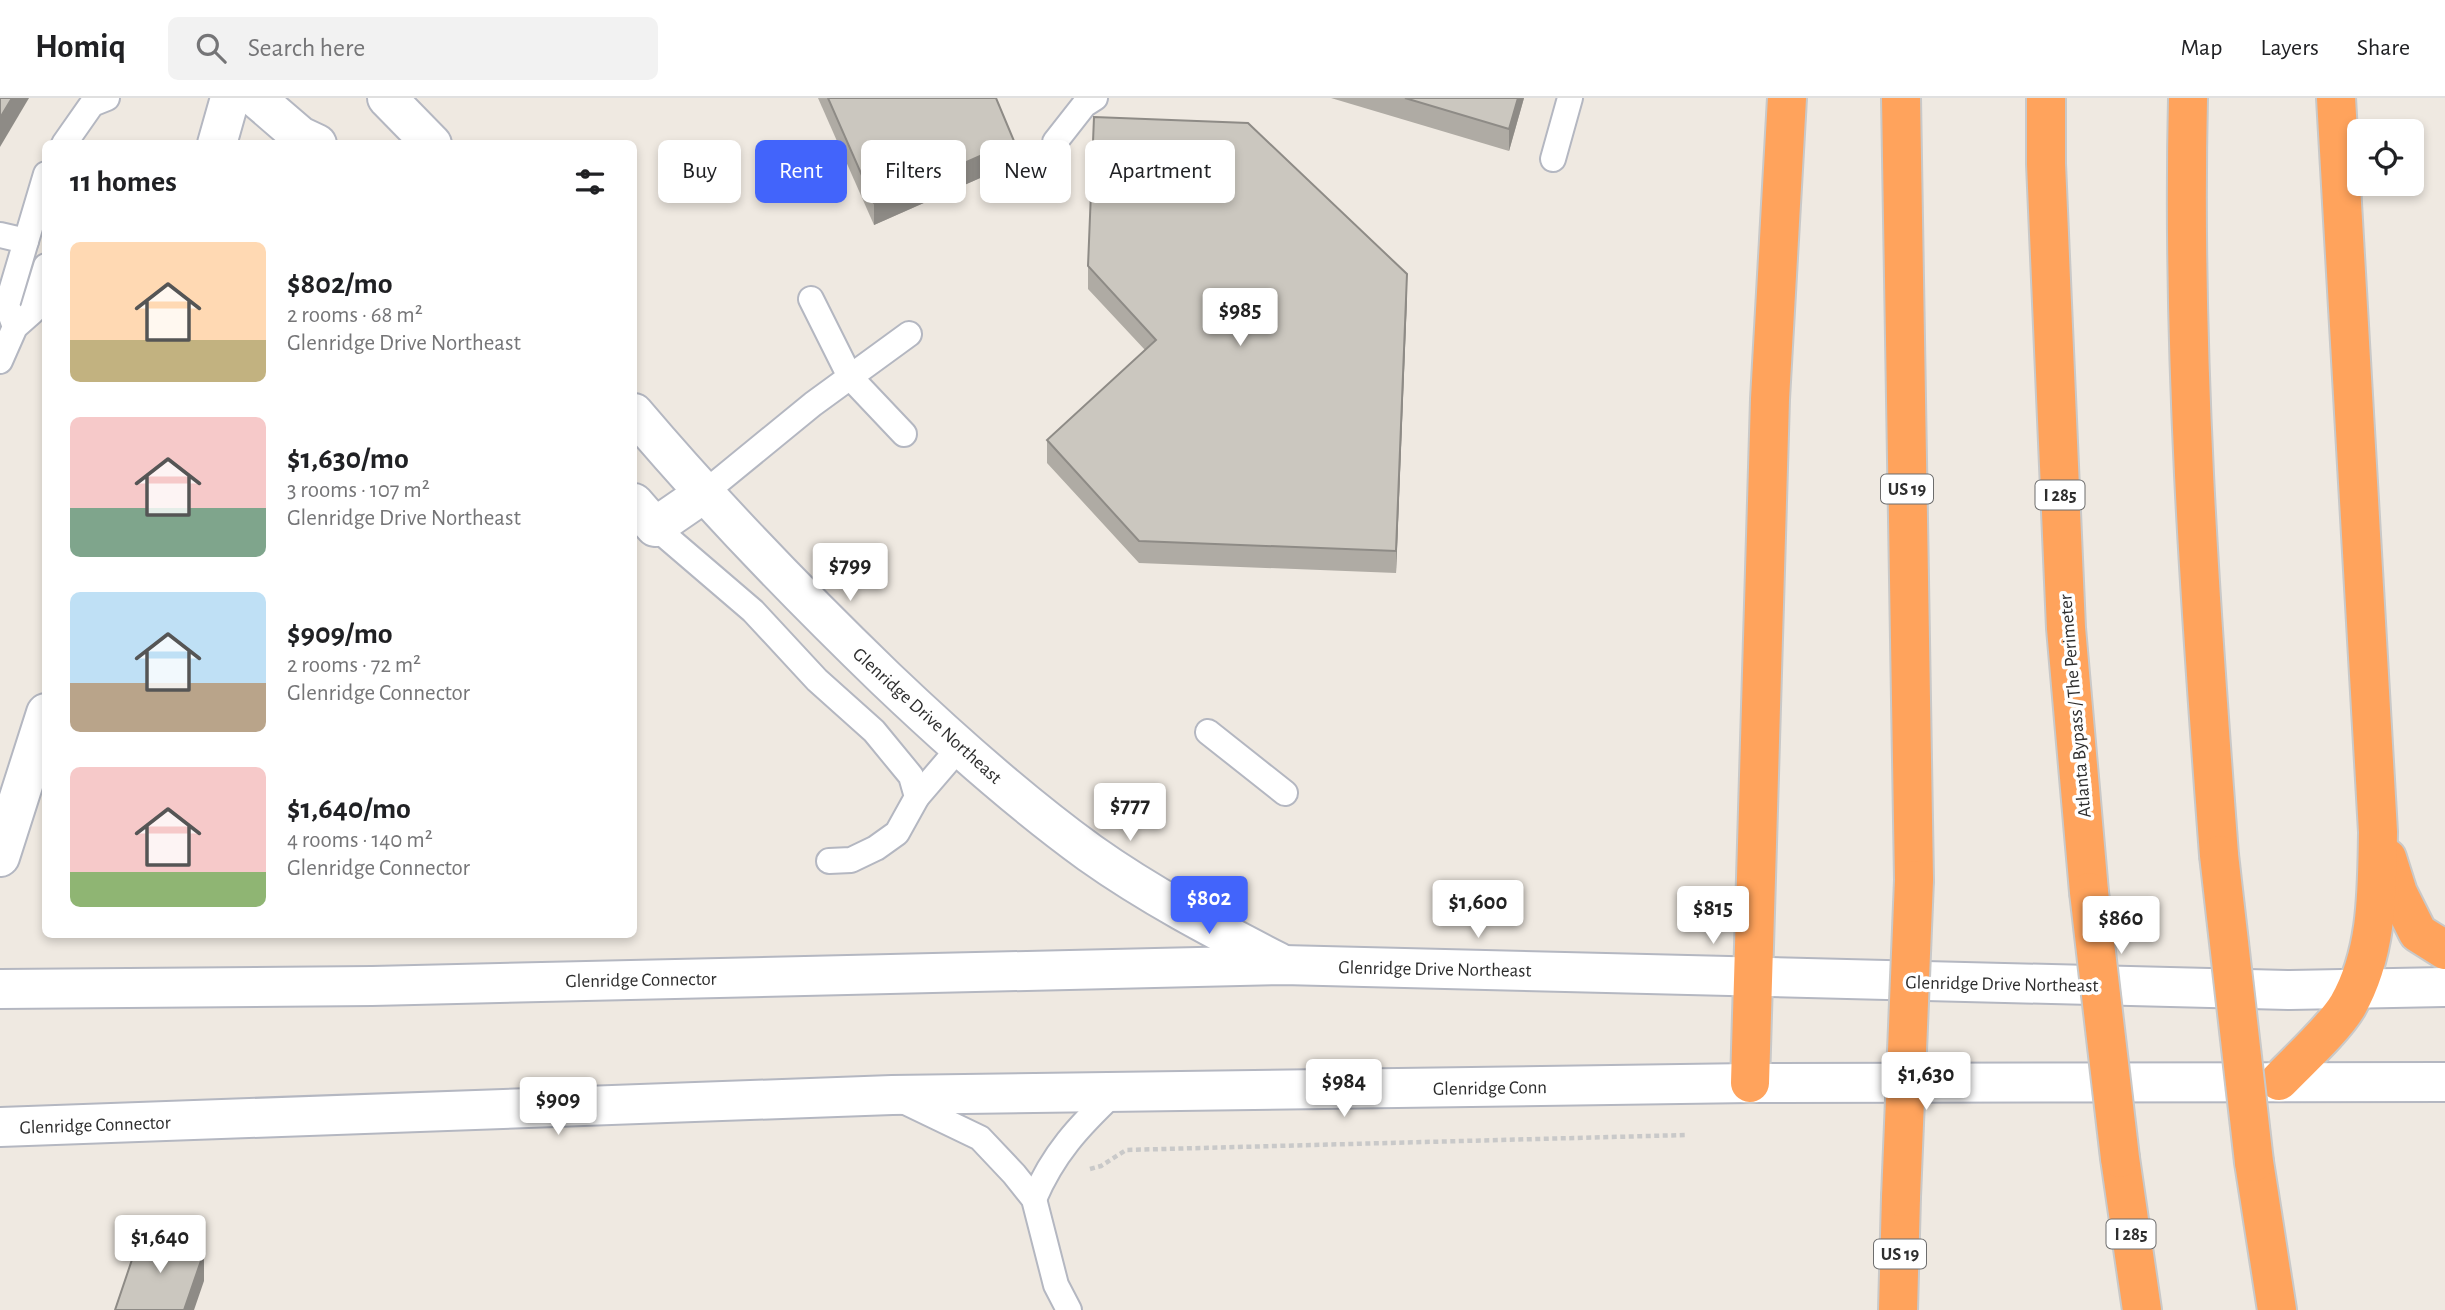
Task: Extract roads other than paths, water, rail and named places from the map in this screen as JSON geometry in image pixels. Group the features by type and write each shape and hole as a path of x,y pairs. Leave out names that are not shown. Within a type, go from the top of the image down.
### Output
{"highway":[{"path":"1750,1083 1770,399 1787,98"},
{"name":"US 19","path":"1898,1310 1914,880 1901,98"},
{"name":"Atlanta Bypass / The Perimeter","path":"2046,98 2066,628 2089,892 2120,1158 2143,1310"},
{"path":"2188,98 2186,158 2191,403 2201,615 2219,855 2254,1162 2277,1310"},
{"path":"2279,1081 2347,1007 2370,946 2377,904 2378,832 2336,98"},
{"path":"2378,832 2398,893 2418,933 2445,950"}],"main road":[{"path":"218,140 230,98"},
{"path":"256,98 300,136 308,140"},
{"path":"387,98 428,140"},
{"name":"Glenridge Drive Northeast","path":"637,417 703,494 824,619 959,748 1091,853 1190,916 1283,964 2290,990 2445,986"},
{"path":"644,515 703,494"},
{"path":"2,843 42,725"},
{"name":"Glenridge Connector","path":"0,989 372,986 1283,964"},
{"path":"1750,1083 2445,1082"},
{"name":"Glenridge Conn","path":"1114,1093 1750,1083"},
{"name":"Glenridge Connector","path":"0,1127 892,1095 1114,1093"}],"lane":[{"path":"67,140 92,104 107,98"},
{"path":"1057,140 1084,105 1095,98"},
{"path":"1553,159 1570,98"},
{"path":"0,361 7,327 7,305 42,187"},
{"path":"0,235 26,241"},
{"path":"7,327 32,312 42,279"},
{"path":"811,299 850,377 904,433"},
{"path":"703,494 813,404 908,334"},
{"path":"644,515 753,611 817,680 874,731 911,776 917,797"},
{"path":"1208,732 1285,793"},
{"path":"829,861 851,860 876,848 897,832 917,797 959,748"},
{"path":"1034,1199 1046,1172 1080,1124 1114,1093"},
{"path":"892,1095 980,1138 1007,1165 1034,1199 1055,1285 1069,1310"}]}
